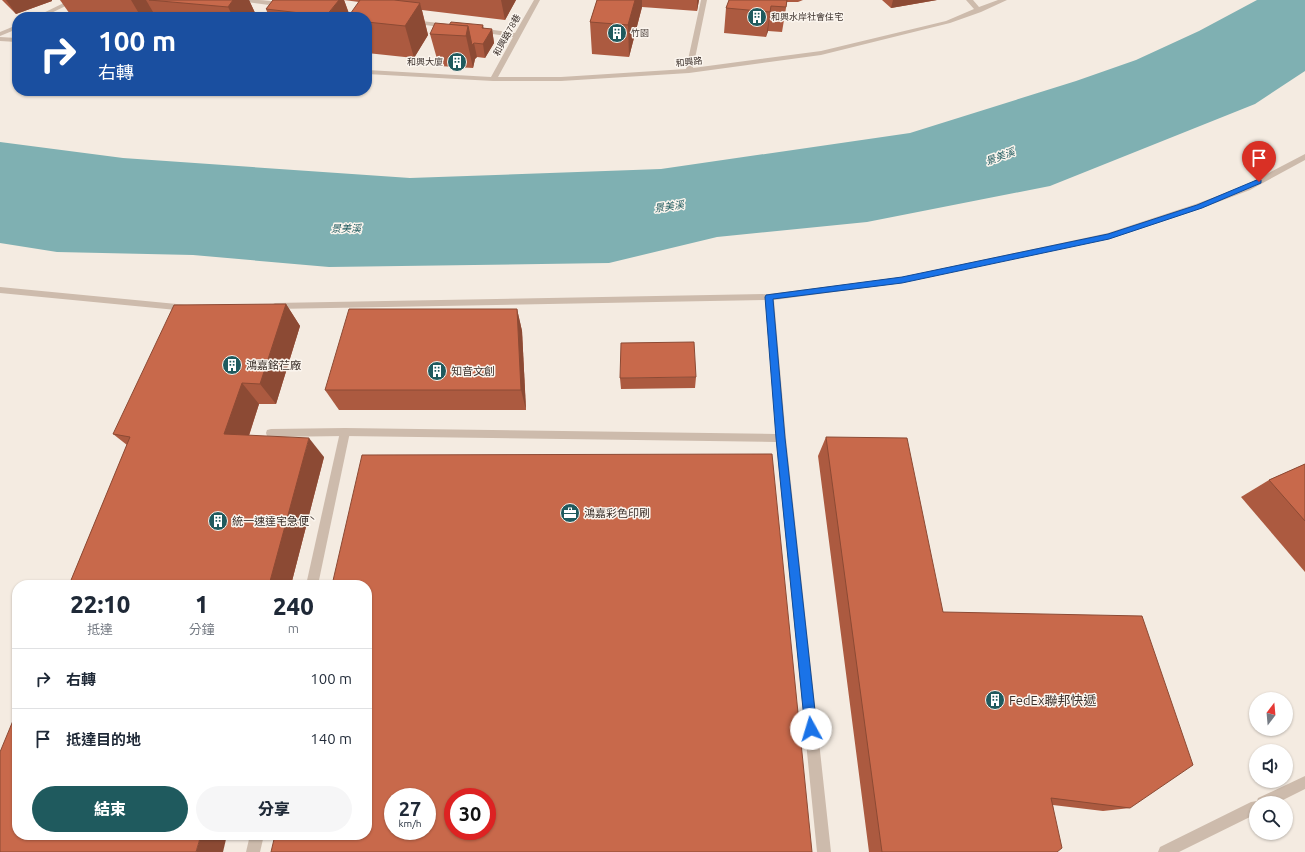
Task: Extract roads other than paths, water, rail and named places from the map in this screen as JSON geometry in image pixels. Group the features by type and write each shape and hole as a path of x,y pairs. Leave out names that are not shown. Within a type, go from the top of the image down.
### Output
{"street":[{"path":"49,12 75,0"},
{"path":"247,0 292,6"},
{"name":"和興路78巷","path":"493,79 537,0"},
{"path":"689,71 704,0"},
{"path":"969,0 979,11"},
{"name":"和興路","path":"372,72 493,79 561,79 689,71 821,53 948,22 1004,0"},
{"path":"408,21 455,27"},
{"path":"0,34 12,29"},
{"path":"471,29 517,35"},
{"path":"0,39 12,40"},
{"path":"266,306 769,297 902,280 1109,236 1199,206 1247,188 1305,157"},
{"path":"0,290 178,308 194,308"},
{"path":"769,297 781,438 824,852"},
{"path":"271,433 345,432 781,438"},
{"path":"313,580 345,432"},
{"path":"1277,796 1305,782"},
{"path":"1165,852 1249,810"},
{"path":"253,852 256,840"}],"water":[{"name":"景美溪","path":"1257,0 1305,0 1305,71 1255,104 1050,186 867,222 717,237 609,263 329,267 193,255 57,252 0,243 0,142 123,158 410,178 661,169 910,133 1076,81 1136,60 1199,31"}],"place":[{"name":"和興水岸社會住宅","path":"757,17"},
{"name":"竹園","path":"617,33"},
{"name":"和興大廈","path":"457,62"},
{"name":"鴻嘉銘芢廠","path":"232,365"},
{"name":"知音文創","path":"437,371"},
{"name":"鴻嘉彩色印刷","path":"570,513"},
{"name":"統一速達宅急便ˋ","path":"218,521"},
{"name":"FedEx聯邦快遞","path":"995,700"}]}
